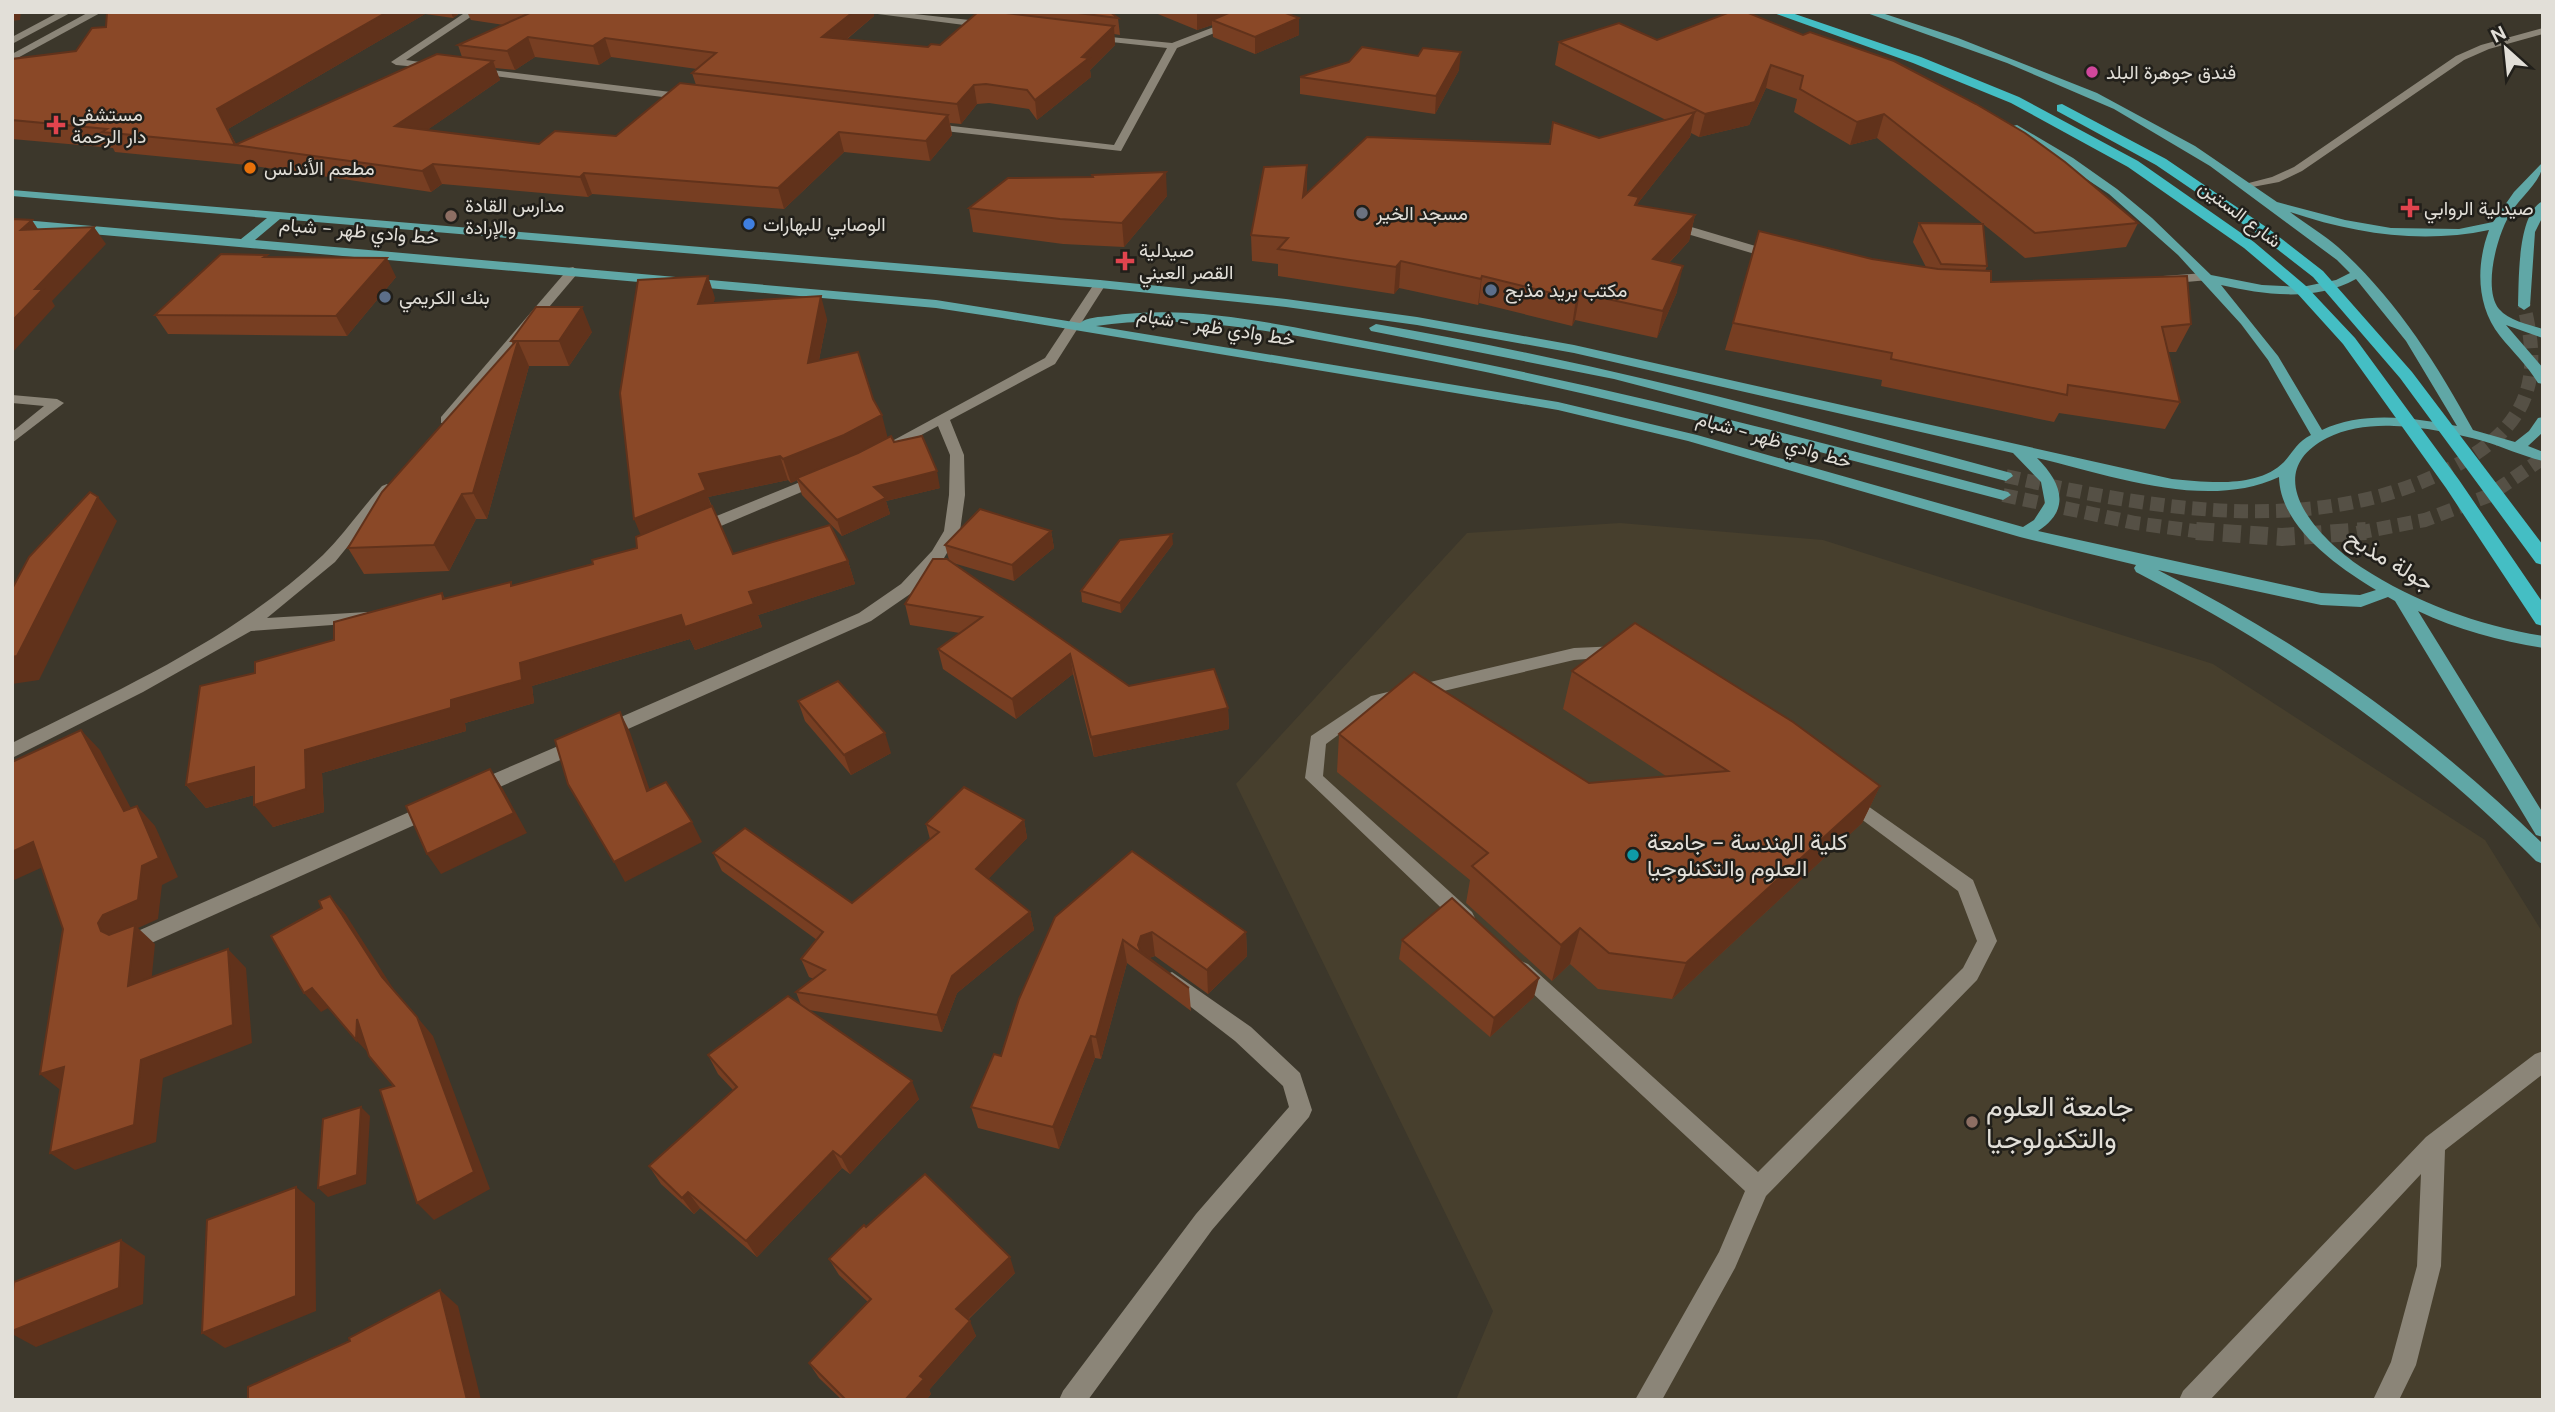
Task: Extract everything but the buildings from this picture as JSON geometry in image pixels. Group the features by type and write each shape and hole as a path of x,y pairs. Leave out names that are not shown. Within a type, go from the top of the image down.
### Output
{"highway":[{"name":"شارع الستين","path":"1777,12 1917,60 2015,100 2133,164 2249,244 2301,289 2349,341 2453,485 2543,620"},
{"name":"شارع الستين","path":"1810,12 1937,55 2024,90 2085,119 2161,162 2264,232 2318,274 2368,328 2543,559"}],"main road":[{"name":"شارع الستين","path":"1869,12 1976,48 2095,96 2199,154 2247,185 2340,256 2357,274 2418,348 2469,433"},
{"path":"1999,118 2078,167 2137,212 2185,255 2243,319 2287,375 2318,435"},
{"path":"2543,165 2497,225 2487,267 2489,308 2500,327 2536,366 2543,380"},
{"name":"خط وادي ظهر - شبام","path":"12,193 1100,284 1312,307 1417,321 1574,349 2172,484 2197,487 2244,485 2270,477 2290,464"},
{"path":"2267,201 2350,224 2406,232 2459,233 2497,225"},
{"path":"2524,306 2529,232 2543,204"},
{"path":"245,242 279,214"},
{"name":"خط وادي ظهر - شبام","path":"12,223 936,304 1558,406 1692,438 2025,533 2117,555 2321,599 2361,601 2395,594"},
{"path":"2205,277 2251,288 2296,290 2333,286 2357,274"},
{"path":"1100,284 1119,292 1157,301 1308,318 1504,351 1835,430 2006,476"},
{"path":"2489,308 2503,320 2543,334"},
{"path":"1073,326 1104,320 1162,316 1409,352 1661,405 2003,495"},
{"path":"2518,447 2534,434 2543,421"},
{"path":"2290,464 2300,448 2318,435 2367,423 2432,426 2469,433 2543,457"},
{"path":"2016,449 2042,471 2053,495 2047,517 2025,533"},
{"name":"جولة مذبح","path":"2290,464 2287,482 2292,502 2305,524 2326,547 2354,569 2395,594 2445,617 2490,631 2543,642"},
{"path":"2117,555 2238,619 2359,698 2479,795 2543,856"},
{"path":"2395,594 2543,830"}],"street":[{"path":"14,39 67,12"},
{"path":"12,58 97,12"},
{"path":"451,68 396,62 473,12"},
{"path":"867,12 927,15 993,26"},
{"path":"1076,35 1172,46 1262,12"},
{"path":"2247,185 2275,180 2298,169 2460,58 2485,47 2543,32"},
{"path":"909,124 1116,149 1172,46"},
{"path":"465,70 701,99"},
{"path":"1678,227 1784,258"},
{"path":"438,430 573,271"},
{"path":"2150,281 2205,277"},
{"path":"868,457 1050,361 1100,284"},
{"path":"12,399 57,403 12,439"},
{"path":"131,943 865,617 907,587 938,554 952,531 957,495 957,455 942,418"},
{"path":"12,751 137,688 248,625 329,558 401,473"},
{"path":"688,533 830,474"},
{"path":"248,625 385,617"},
{"path":"1475,927 1314,778 1317,741 1371,702 1574,654 1639,653"},
{"path":"1648,1400 1727,1260 1758,1188 1970,974 1987,941 1966,886 1831,787"},
{"path":"1506,955 1758,1188"},
{"path":"1072,1400 1204,1222 1301,1110 1292,1080 1243,1034 1153,967"},
{"path":"2192,1400 2434,1145 2543,1061"},
{"path":"2386,1400 2403,1365 2429,1266 2434,1145"}],"shaded area":[{"name":"جامعة العلوم والتكنولوجيا","path":"1620,523 1823,540 2213,664 2485,840 2543,933 2543,1400 1456,1400 1493,1311 1236,784 1467,533"}],"tunnel":[{"path":"2006,476 2120,499 2237,511 2296,510 2353,502 2409,487 2462,462 2485,447 2516,415 2525,397 2530,377 2529,332 2524,306"},
{"path":"2357,533 2425,520 2488,496 2543,458"},
{"path":"2003,495 2135,523 2210,533"},
{"path":"2196,531 2282,537 2366,531"}],"place":[{"name":"فندق جوهرة البلد","path":"2092,72"},
{"name":"مستشفى دار الرحمة","path":"56,125"},
{"name":"مطعم الأندلس","path":"250,168"},
{"name":"صيدلية الروابي","path":"2410,208"},
{"name":"مسجد الخير","path":"1362,213"},
{"name":"مدارس القادة والإرادة","path":"451,216"},
{"name":"الوصابي للبهارات","path":"749,224"},
{"name":"صيدلية القصر العيني","path":"1125,261"},
{"name":"مكتب بريد مذبح","path":"1491,290"},
{"name":"بنك الكريمي","path":"385,297"},
{"name":"كلية الهندسة - جامعة العلوم والتكنلوجيا","path":"1633,855"},
{"name":"جامعة العلوم والتكنولوجيا","path":"1972,1122"}]}
